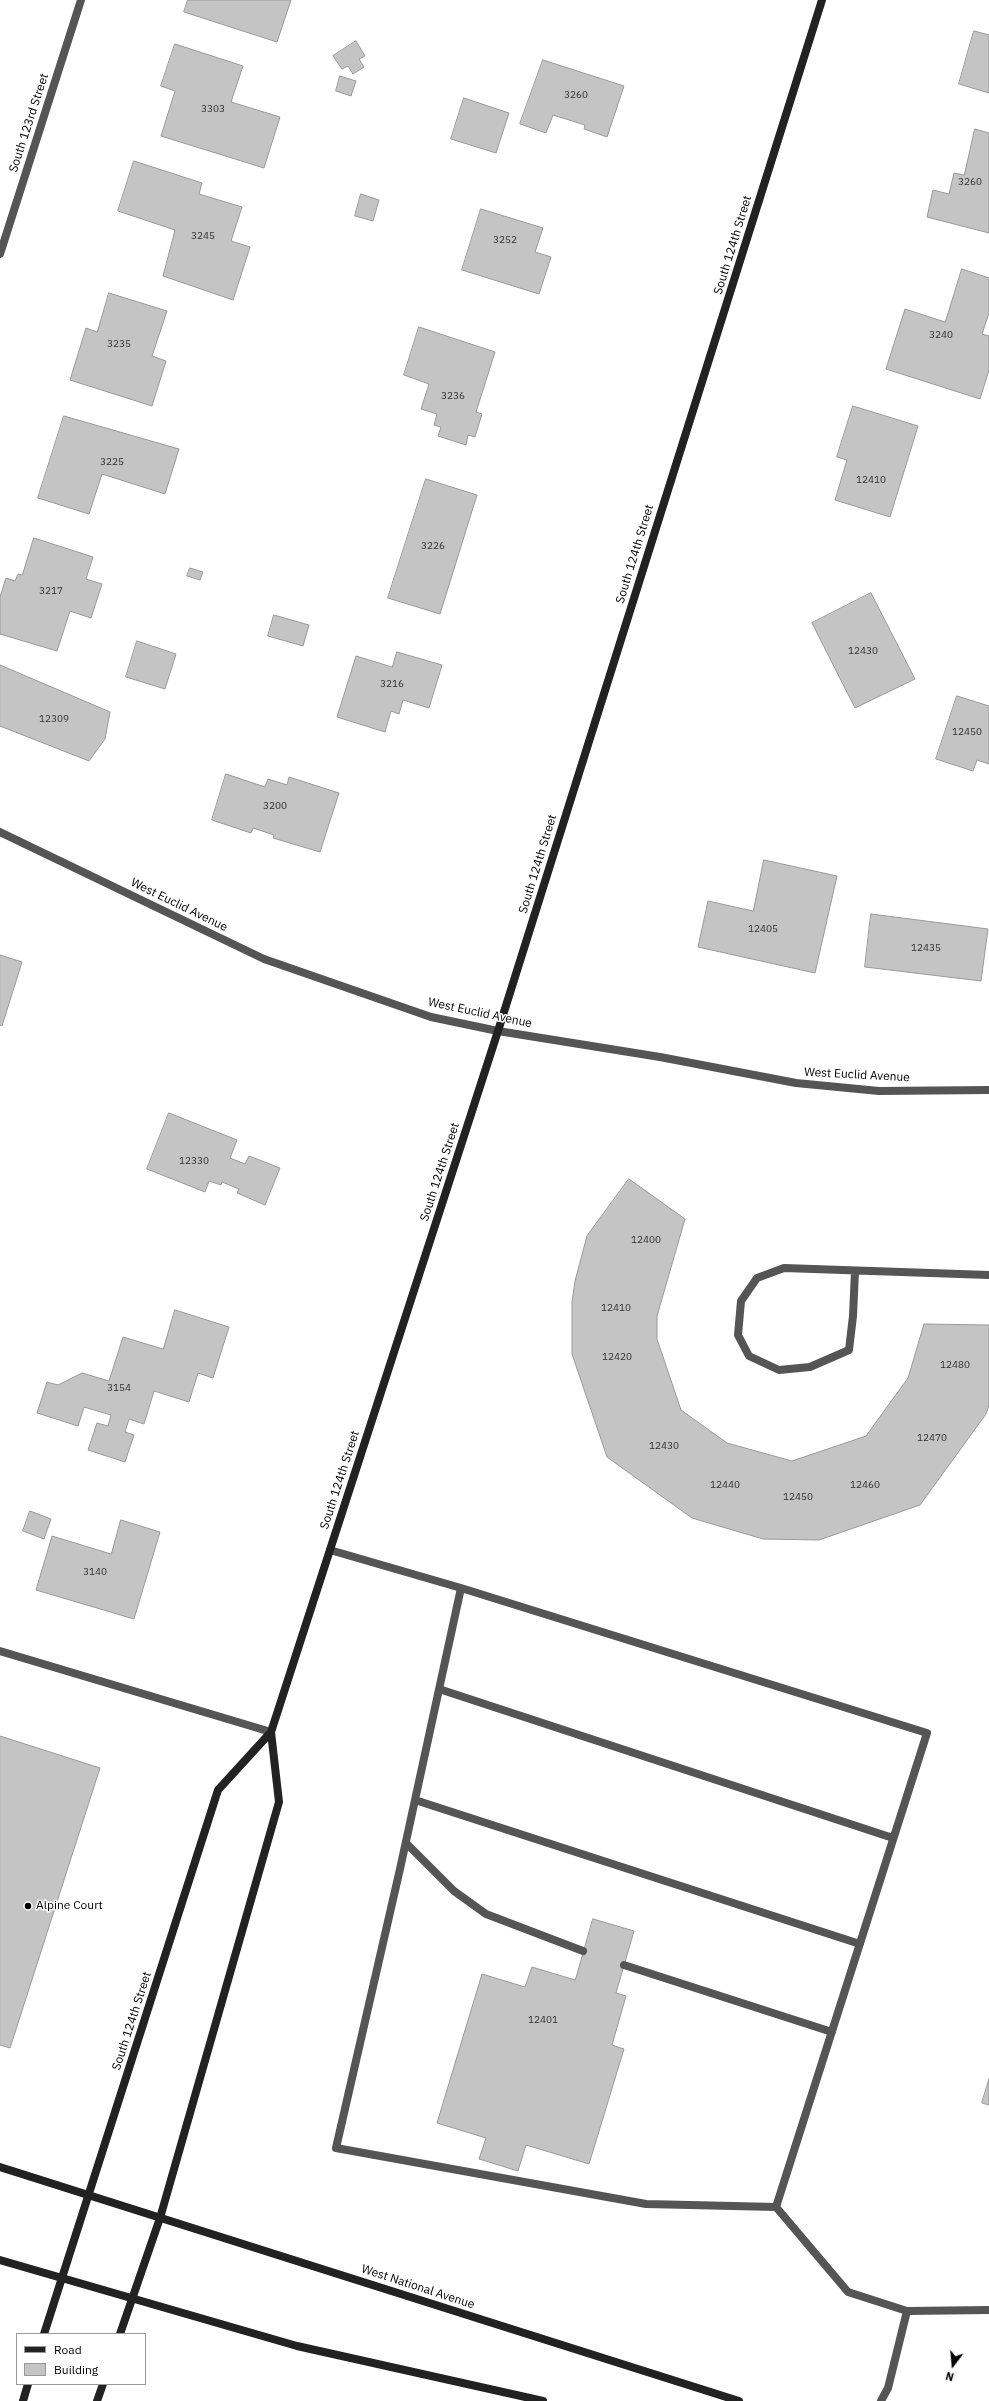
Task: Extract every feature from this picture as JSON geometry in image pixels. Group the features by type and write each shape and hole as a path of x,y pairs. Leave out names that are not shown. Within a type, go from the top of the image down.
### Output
{"street":[{"name":"South 123rd Street","path":"0,254 81,0"},
{"name":"South 124th Street","path":"44,2333 218,1790 271,1732 498,1031 822,0"},
{"name":"West Euclid Avenue","path":"0,832 264,959 431,1017 498,1031 660,1057 796,1083 834,1088 879,1091 989,1090"},
{"path":"856,1271 849,1350 810,1367 779,1370 749,1356 738,1335 741,1301 756,1278 784,1268 989,1275"},
{"path":"330,1550 461,1588 927,1733 776,2207"},
{"path":"461,1588 406,1843 336,2148 646,2204 776,2207 848,2292 908,2311 989,2310"},
{"path":"0,1651 271,1732"},
{"path":"439,1689 893,1838"},
{"name":"South 124th Street","path":"120,2333 160,2218 279,1802 271,1732"},
{"path":"415,1800 860,1944"},
{"path":"406,1843 454,1890 486,1914 583,1951"},
{"path":"624,1965 832,2032"},
{"name":"West National Avenue","path":"0,2167 739,2401"},
{"path":"0,2260 297,2346 543,2401"},
{"path":"881,2401 888,2388 908,2311"},
{"path":"23,2401 28,2385"},
{"path":"97,2401 103,2385"}],"building":[{"path":"188,0 291,0 277,42 184,12"},
{"path":"974,31 989,35 989,93 959,84"},
{"path":"356,41 365,56 359,59 364,67 353,74 348,66 342,69 333,56"},
{"path":"175,44 243,66 231,102 280,117 264,168 161,136 175,91 161,86"},
{"path":"543,60 624,86 607,137 584,129 585,125 553,115 546,133 520,124"},
{"path":"340,76 356,81 351,96 336,91"},
{"path":"464,98 509,113 496,153 451,139"},
{"path":"975,129 989,133 989,233 927,217 933,190 949,194 954,173 964,175"},
{"path":"134,161 202,183 199,194 242,207 231,241 250,247 233,300 163,276 175,230 118,211"},
{"path":"361,194 379,200 373,221 355,216"},
{"path":"481,209 543,228 535,252 551,257 539,294 462,270"},
{"path":"962,269 989,278 989,313 982,334 989,336 989,370 980,399 886,369 905,309 945,322"},
{"path":"109,293 167,311 152,356 166,361 152,406 70,380 86,328 97,332"},
{"path":"419,327 495,352 476,412 482,414 475,437 468,435 466,445 438,436 441,427 434,425 437,414 421,409 429,384 404,375"},
{"path":"853,406 918,426 890,517 835,500 847,460 837,457"},
{"path":"64,416 179,449 165,494 102,474 89,514 38,498"},
{"path":"426,479 477,495 440,614 388,598"},
{"path":"34,538 93,557 86,579 102,584 91,618 70,611 57,651 0,634 0,597 6,578 15,581 18,574 22,575"},
{"path":"190,568 203,572 200,580 187,576"},
{"path":"871,593 915,679 855,708 812,623"},
{"path":"274,615 309,625 303,646 268,636"},
{"path":"137,641 176,654 165,689 126,677"},
{"path":"397,652 442,665 429,708 403,700 399,714 391,711 385,732 337,717 356,656 392,667"},
{"path":"0,665 110,712 105,739 89,761 0,726"},
{"path":"957,696 989,706 989,764 977,760 973,771 936,759"},
{"path":"226,774 265,787 268,779 287,785 289,777 339,793 320,852 273,838 274,835 253,828 251,833 212,820"},
{"path":"764,860 837,876 815,973 698,947 708,901 753,911"},
{"path":"871,914 988,929 981,981 865,967"},
{"path":"0,955 22,962 2,1026 0,1025"},
{"path":"169,1113 237,1140 230,1158 245,1164 249,1156 280,1168 265,1205 237,1193 239,1189 222,1182 221,1185 209,1181 205,1192 147,1169"},
{"path":"629,1179 685,1219 657,1316 657,1339 681,1410 727,1443 792,1461 866,1436 908,1378 924,1324 989,1325 989,1405 986,1414 920,1505 819,1540 763,1539 692,1518 607,1457 572,1354 572,1302 575,1281 587,1236"},
{"path":"175,1310 229,1327 213,1378 198,1373 189,1402 154,1391 144,1424 129,1419 125,1432 134,1435 125,1462 88,1450 97,1423 108,1426 111,1415 84,1407 78,1426 37,1413 47,1382 58,1385 82,1373 109,1381 123,1337 163,1349"},
{"path":"30,1511 51,1519 44,1539 23,1531"},
{"path":"121,1520 160,1532 134,1619 36,1590 52,1536 111,1554"},
{"name":"Alpine Court","path":"0,1736 100,1768 10,2048 0,2045"},
{"path":"593,1919 634,1931 616,1993 626,1996 612,2045 624,2049 589,2164 526,2145 518,2171 479,2159 486,2138 437,2123 482,1974 525,1987 532,1967 575,1980"},
{"path":"989,2079 989,2105 982,2103"}],"place":[{"name":"Alpine Court","path":"28,1906"}]}
